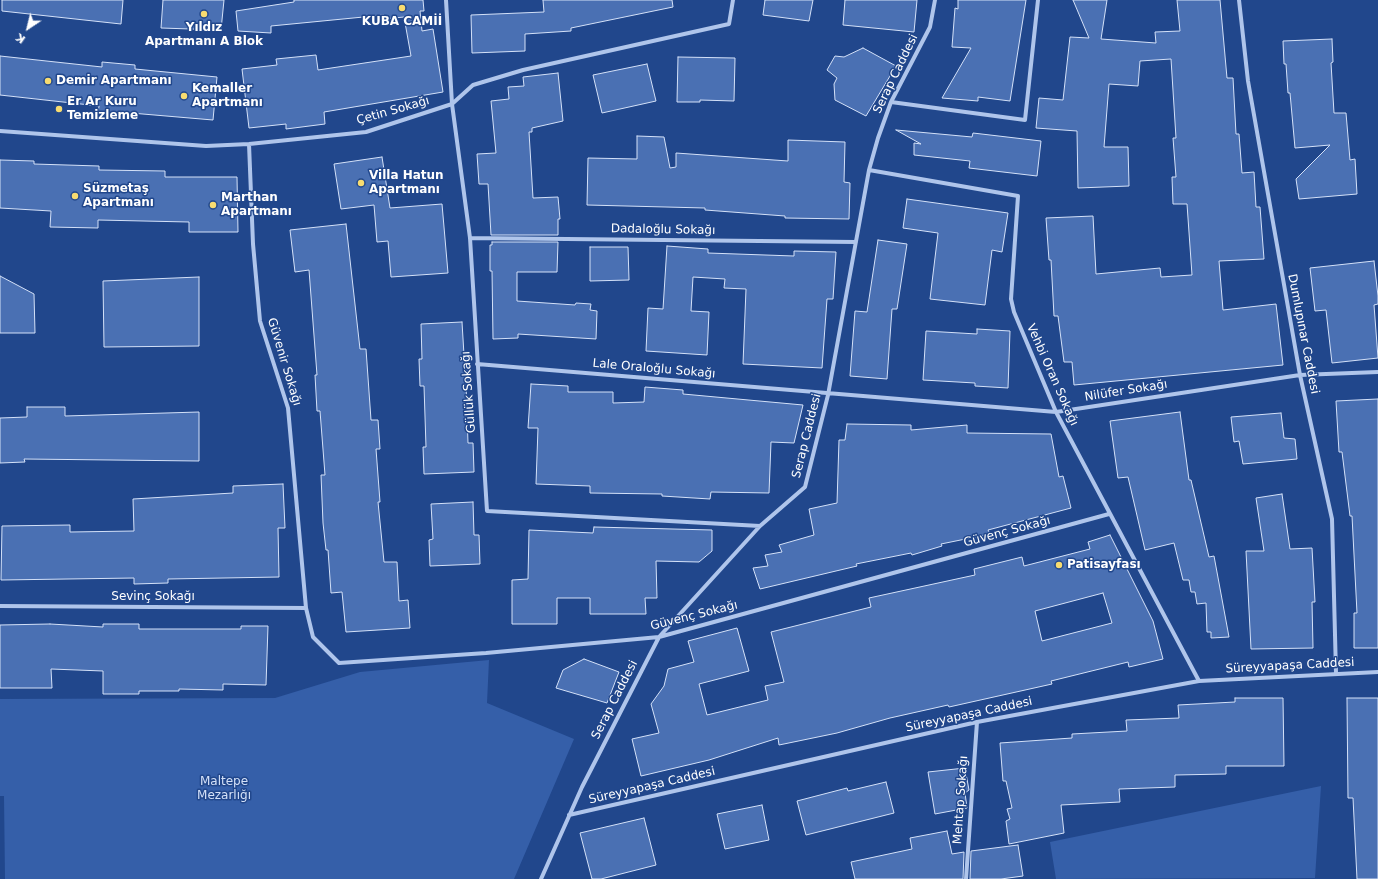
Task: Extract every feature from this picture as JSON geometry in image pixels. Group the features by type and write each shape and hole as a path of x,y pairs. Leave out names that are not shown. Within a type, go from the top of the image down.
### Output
{"street":[{"name":"Güllük Sokağı","path":"446,0 452,104 470,238 487,511 760,526"},
{"name":"Çetin Sokağı","path":"0,131 206,146 249,144 366,132 452,104 473,85 523,70 729,24 733,0"},
{"name":"Serap Caddesi","path":"541,879 582,787 659,637 760,526 805,487 828,394 869,170 878,138 891,102 930,27 934,0"},
{"path":"891,102 1026,120 1038,0"},
{"name":"Dumlupınar Caddesi","path":"1240,0 1248,81 1300,375 1332,519 1336,673"},
{"name":"Güvenir Sokağı","path":"249,144 253,244 260,321 288,408 306,608"},
{"name":"Vehbi Oran Sokağı","path":"869,170 1018,196 1011,304 1056,412 1199,681"},
{"name":"Dadaloğlu Sokağı","path":"470,238 856,242"},
{"name":"Lale Oraloğlu Sokağı","path":"478,364 828,394"},
{"name":"Nilüfer Sokağı","path":"828,394 1056,412 1300,375 1378,372"},
{"name":"Güvenç Sokağı","path":"306,608 313,637 339,663 486,653 659,637 1109,514"},
{"name":"Sevinç Sokağı","path":"0,606 306,608"},
{"name":"Süreyyapaşa Caddesi","path":"569,815 976,722 1199,681 1378,672"},
{"name":"Mehtap Sokağı","path":"966,879 976,722"}],"green space":[{"name":"Maltepe Mezarlığı","path":"489,660 487,703 574,739 514,879 5,879 4,796 0,796 0,699 275,698 360,672"},
{"path":"1321,786 1315,878 1056,879 1050,842"}],"building":[{"path":"2,0 123,0 121,24 2,11"},
{"name":"Yıldız Apartmanı A Blok","path":"163,0 224,0 221,30 161,28"},
{"path":"294,0 423,0 424,11 420,11 422,31 433,29 443,92 324,112 325,124 286,129 286,124 249,128 242,69 277,65 276,59 316,55 318,70 411,56 404,17 384,19 384,15 271,26 271,33 238,31 236,11 294,2"},
{"path":"543,0 672,0 673,7 571,28 571,31 525,34 525,51 472,53 471,15 544,12"},
{"path":"765,0 813,0 809,21 763,15"},
{"path":"845,0 917,0 914,32 843,25"},
{"path":"958,0 1026,0 1010,101 978,97 978,101 942,98 971,48 952,47 955,8 958,9"},
{"path":"1073,0 1107,0 1101,39 1156,43 1155,32 1180,31 1177,0 1220,0 1227,78 1233,78 1236,134 1239,134 1242,173 1254,172 1256,207 1260,207 1264,259 1219,261 1223,310 1276,304 1283,365 1074,385 1072,362 1064,362 1058,316 1054,316 1051,260 1049,260 1046,218 1093,216 1096,274 1160,268 1161,277 1192,275 1187,204 1173,204 1172,177 1176,177 1173,138 1176,138 1171,59 1140,61 1138,86 1109,84 1104,147 1128,147 1129,186 1078,188 1077,131 1036,128 1039,98 1063,100 1070,37 1089,38"},
{"path":"1332,39 1333,62 1331,63 1334,113 1346,113 1350,160 1355,159 1357,194 1299,199 1296,179 1330,145 1295,148 1290,93 1288,93 1286,64 1284,64 1283,41"},
{"path":"863,48 896,66 866,116 835,100 834,84 837,78 827,70 835,56 844,57"},
{"path":"0,56 102,67 102,62 135,65 135,69 217,77 213,120 131,113 131,116 98,113 99,106 0,95"},
{"path":"678,57 735,58 734,101 700,100 700,102 677,102"},
{"path":"647,64 656,101 602,113 593,75"},
{"path":"558,73 563,121 532,128 532,132 529,132 533,198 558,197 560,219 558,219 558,235 491,235 488,184 479,184 477,154 496,153 491,101 509,99 508,87 524,86 523,77"},
{"path":"896,130 972,137 973,133 1041,141 1037,176 969,168 970,161 914,155 914,143 921,144"},
{"path":"637,136 664,137 670,168 676,167 676,153 788,161 788,140 845,142 844,182 850,183 849,219 785,218 785,216 705,210 705,208 587,205 588,158 637,159"},
{"path":"382,157 390,208 442,204 448,273 391,277 388,241 377,242 374,205 341,209 334,164"},
{"path":"0,160 34,161 34,164 99,166 99,170 165,171 165,177 237,177 238,232 189,232 189,222 98,220 98,228 50,227 51,211 0,208"},
{"path":"907,199 1008,213 1002,252 992,250 985,305 930,299 938,233 903,228"},
{"path":"346,224 360,349 366,349 371,420 378,420 380,449 376,449 380,502 378,502 384,562 397,562 399,601 408,600 410,628 346,632 342,592 331,593 328,550 326,550 323,523 321,475 325,475 320,411 317,411 315,375 317,375 309,270 295,272 290,230"},
{"path":"878,240 907,244 897,309 892,309 887,379 850,376 855,311 867,312"},
{"path":"492,242 558,242 557,272 517,272 517,301 575,305 576,303 591,304 590,310 597,311 596,339 518,334 518,338 493,339 492,271 490,271 490,245 492,245"},
{"path":"667,246 708,249 708,253 794,256 794,251 836,252 833,299 827,299 822,368 743,364 746,289 724,288 725,279 693,277 691,311 709,312 707,355 646,351 648,308 663,309"},
{"path":"590,247 628,247 629,280 590,281"},
{"path":"1374,261 1378,296 1378,304 1374,305 1378,358 1332,363 1326,310 1315,311 1310,268"},
{"path":"0,276 34,294 35,333 0,333"},
{"path":"199,277 199,346 104,347 103,281"},
{"path":"462,322 464,355 468,354 470,384 466,384 468,443 473,443 474,472 424,474 423,447 426,447 424,386 420,386 419,359 422,359 421,324"},
{"path":"977,329 1010,331 1008,388 975,386 975,383 923,380 926,331 977,334"},
{"path":"531,384 568,386 568,392 613,392 613,403 644,402 645,387 683,390 683,394 803,405 794,443 771,442 769,493 711,492 710,499 662,496 662,494 590,493 590,486 536,484 538,428 528,428"},
{"path":"1378,399 1378,648 1354,648 1354,613 1357,613 1352,516 1350,516 1342,452 1339,452 1336,401"},
{"path":"27,407 65,407 65,416 199,412 199,461 24,459 25,462 0,463 0,418 27,417"},
{"path":"1180,412 1189,480 1191,480 1209,557 1214,556 1229,637 1211,638 1211,632 1207,632 1206,603 1197,604 1195,592 1191,592 1189,580 1183,580 1174,543 1145,550 1128,477 1118,478 1110,421"},
{"path":"1281,413 1284,438 1295,439 1297,459 1243,464 1239,441 1234,442 1231,417"},
{"path":"847,424 911,425 911,430 967,425 967,433 1051,434 1059,477 1063,476 1071,508 988,530 990,534 941,544 942,546 912,555 911,553 856,564 857,566 760,589 753,568 768,566 765,555 782,552 779,545 814,535 809,509 837,503 839,440 845,440"},
{"path":"283,484 285,528 278,528 279,577 168,579 168,583 134,584 134,578 1,580 2,526 70,525 70,532 134,531 133,499 233,493 233,486"},
{"path":"1282,494 1290,549 1312,548 1315,602 1312,602 1313,648 1251,649 1246,551 1264,551 1256,498"},
{"path":"473,502 474,535 479,535 480,564 430,566 429,540 433,539 431,504"},
{"path":"594,527 712,530 712,551 699,562 656,561 657,598 645,598 646,614 590,614 590,598 557,598 557,624 512,624 512,580 528,579 529,530 593,533"},
{"path":"1110,535 1153,621 1163,659 1129,667 1128,662 1051,681 1052,684 949,707 948,705 890,718 837,733 779,745 778,738 709,760 641,776 632,739 659,733 651,704 664,686 668,669 694,662 688,641 737,628 749,671 699,684 707,715 768,700 765,686 784,682 771,632 871,607 869,598 975,575 974,569 1022,557 1024,566 1090,549 1088,542","holes":["1103,593 1112,623 1042,641 1035,611"]},
{"path":"50,624 103,627 103,624 139,624 139,629 241,629 241,626 268,626 266,685 223,684 223,690 179,689 179,691 139,691 139,694 103,694 103,671 51,669 52,688 0,688 0,625"},
{"path":"584,659 619,672 607,703 556,688 563,670"},
{"path":"1235,698 1283,698 1284,766 1226,766 1226,774 1175,775 1175,787 1119,789 1120,802 1061,805 1064,833 1009,844 1006,821 1010,819 1007,809 1012,808 1006,781 1003,781 1000,743 1072,738 1072,734 1127,731 1126,720 1179,718 1178,705 1235,702"},
{"path":"1347,698 1378,698 1378,879 1357,879 1353,798 1348,798"},
{"path":"965,768 969,790 965,793 967,808 935,814 928,772"},
{"path":"886,782 894,813 806,835 797,801 847,788 848,791"},
{"path":"762,805 769,840 725,849 717,814"},
{"path":"644,818 656,865 601,879 592,879 580,833"},
{"path":"947,831 952,854 964,852 963,879 855,879 851,862 912,849 910,838"},
{"path":"1018,845 1023,876 1001,879 970,879 971,851"}],"place":[{"name":"KUBA CAMİİ","path":"402,8"},
{"name":"Yıldız Apartmanı A Blok","path":"204,14"},
{"name":"Demir Apartmanı","path":"48,81"},
{"name":"Kemaller Apartmanı","path":"184,96"},
{"name":"Er Ar Kuru Temizleme","path":"59,109"},
{"name":"Villa Hatun Apartmanı","path":"361,183"},
{"name":"Süzmetaş Apartmanı","path":"75,196"},
{"name":"Marthan Apartmanı","path":"213,205"},
{"name":"Patisayfası","path":"1059,565"}]}
